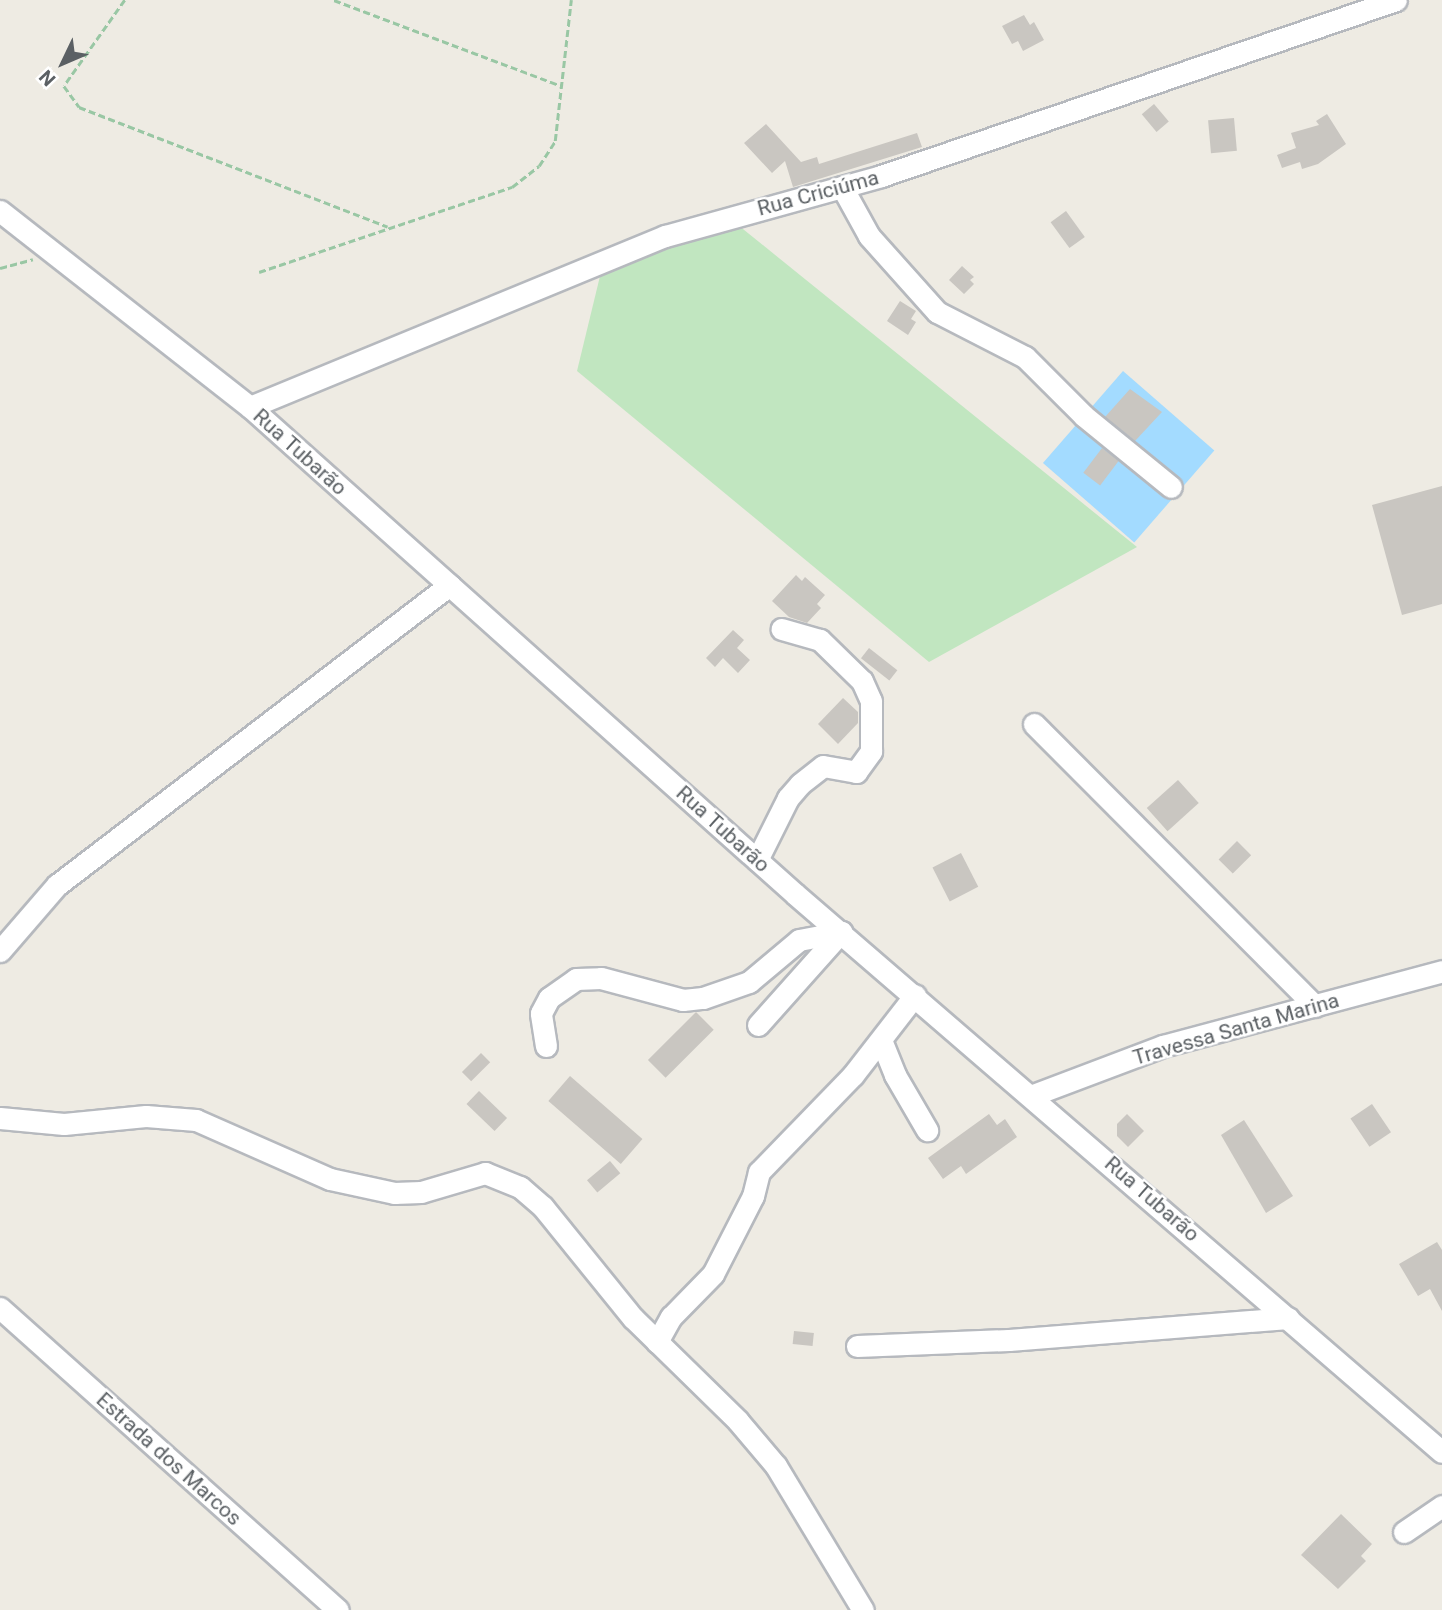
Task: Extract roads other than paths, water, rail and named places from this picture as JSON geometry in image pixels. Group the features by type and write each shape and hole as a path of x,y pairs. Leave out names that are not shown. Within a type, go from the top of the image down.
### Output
{"street":[{"name":"Rua Criciúma","path":"250,407 665,236 842,187 1396,0"},
{"path":"842,187 869,236 937,312 1025,357 1084,416 1171,487"},
{"name":"Rua Tubarão","path":"0,211 250,407 757,860 1033,1095 1442,1452"},
{"path":"0,951 57,885 449,585"},
{"path":"757,860 788,798 800,784 823,766 856,772 871,751 870,701 862,681 820,640 782,629"},
{"path":"1034,724 1315,1006"},
{"path":"758,1025 841,932"},
{"path":"546,1046 541,1013 549,998 576,979 601,978 684,1000 702,998 749,982 799,940 841,932"},
{"name":"Travessa Santa Marina","path":"1033,1095 1163,1046 1442,971"},
{"path":"657,1342 671,1317 715,1270 753,1196 759,1172 881,1040 915,995"},
{"path":"881,1040 895,1075 927,1130"},
{"path":"0,1118 64,1124 146,1116 196,1120 330,1178 394,1194 422,1192 485,1173 502,1178 543,1207 591,1271 657,1342 738,1421 776,1466 863,1610"},
{"name":"Estrada dos Marcos","path":"0,1308 338,1610"},
{"path":"857,1346 996,1340 1288,1318"},
{"path":"1404,1532 1442,1506"}],"water":[{"path":"1123,371 1214,450 1134,542 1043,463"}]}
